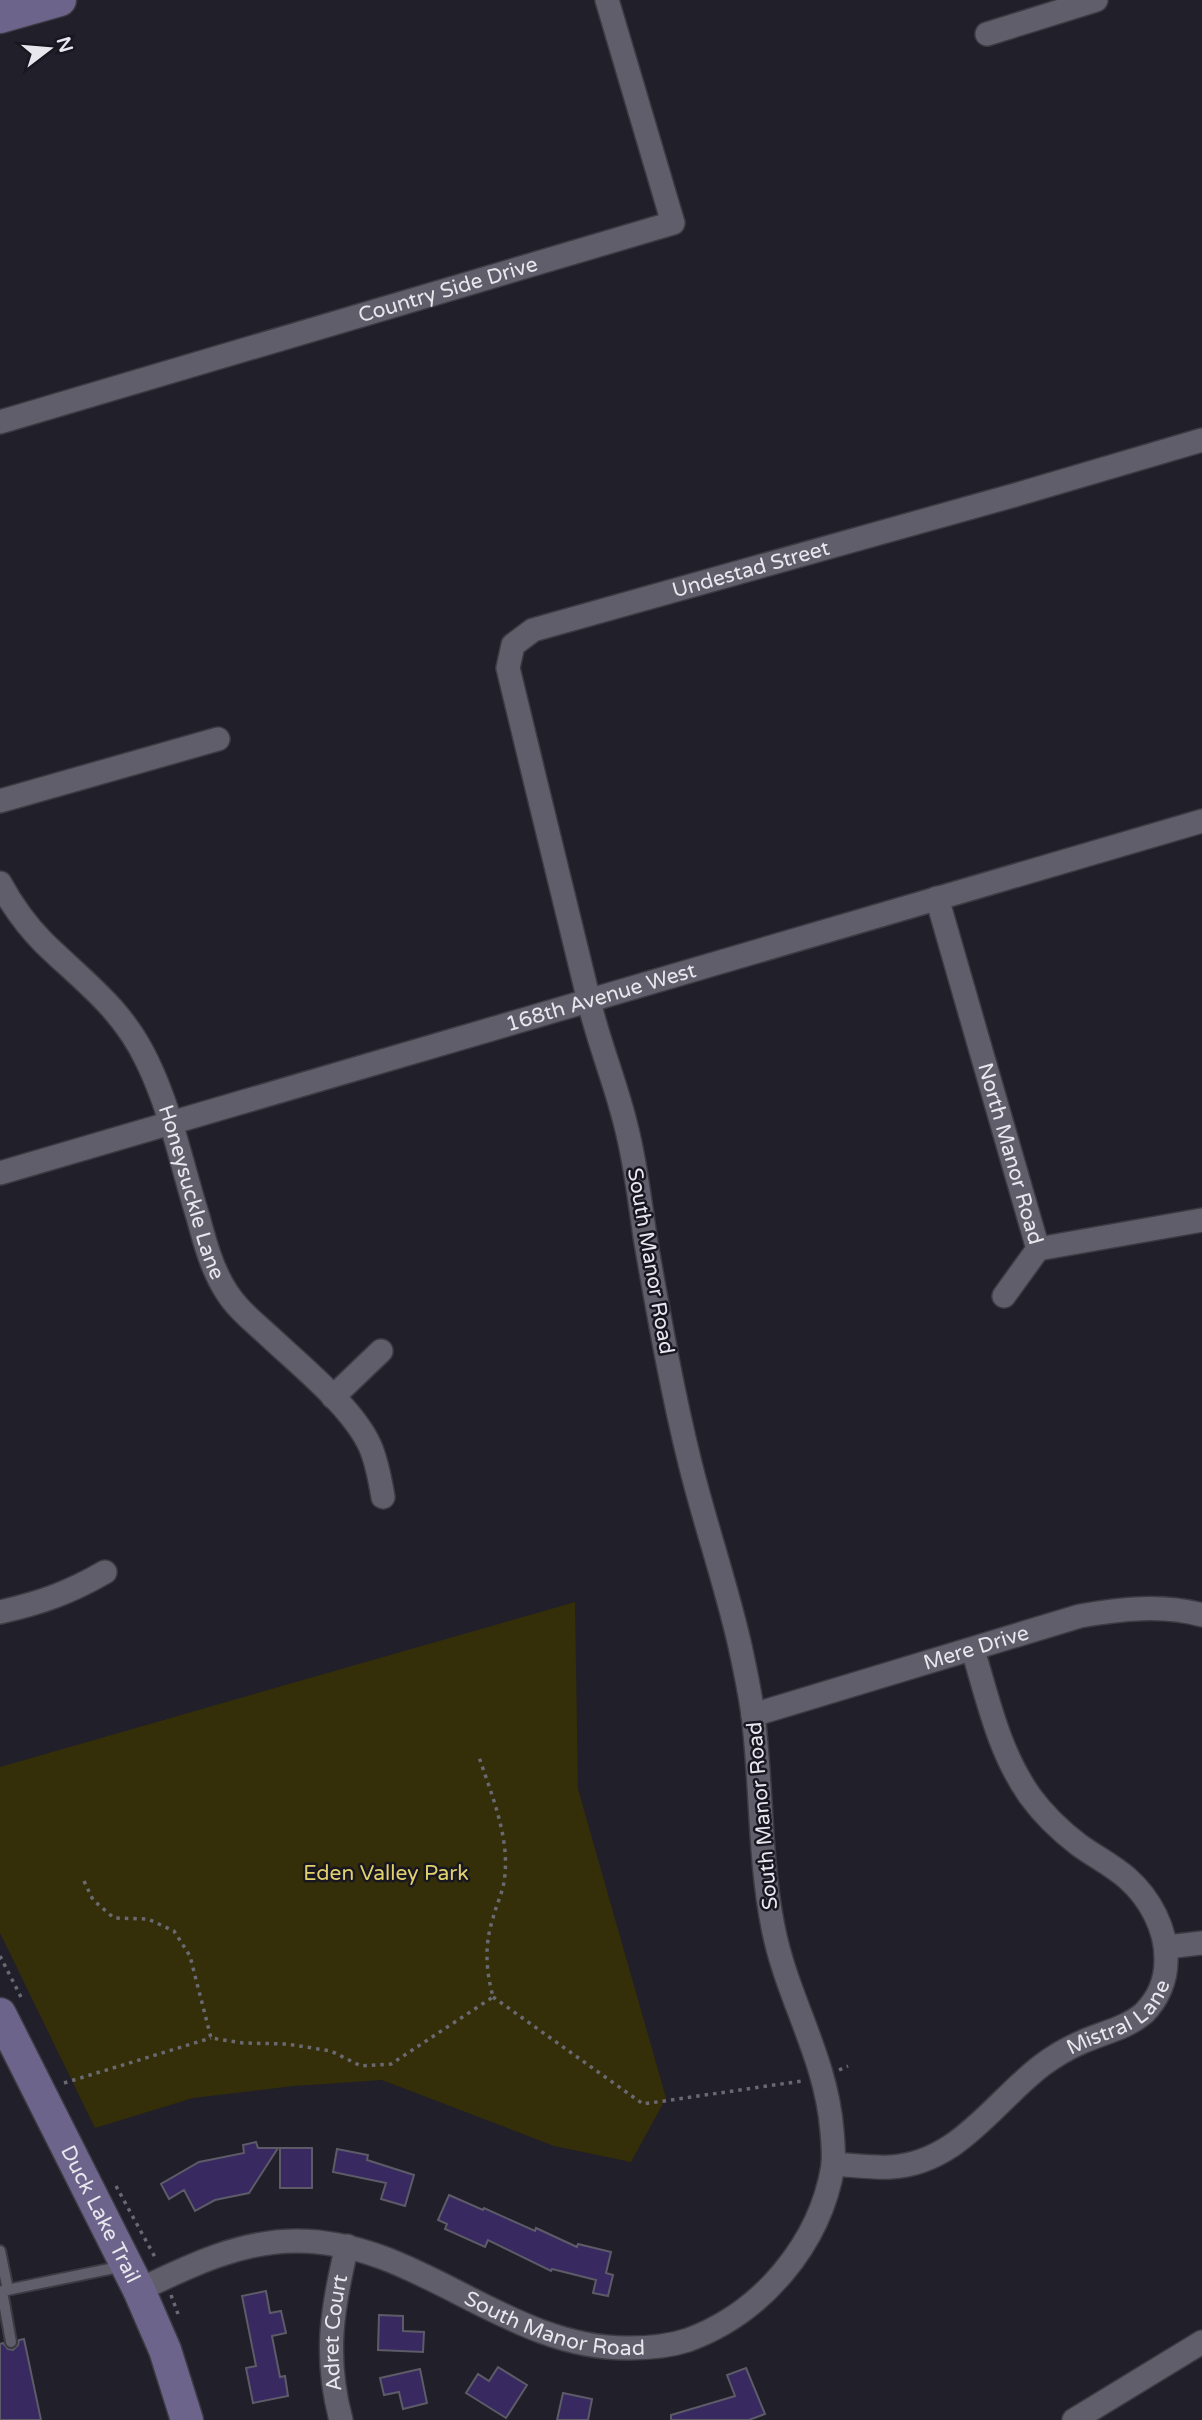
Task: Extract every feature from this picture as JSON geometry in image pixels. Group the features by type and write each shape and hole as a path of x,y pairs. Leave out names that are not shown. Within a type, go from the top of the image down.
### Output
{"street":[{"path":"0,18 60,0"},
{"name":"Country Side Drive","path":"0,422 673,223 607,0"},
{"path":"987,34 1096,0"},
{"name":"Undestad Street","path":"508,668 513,645 533,630 1202,440"},
{"name":"South Manor Road","path":"133,2278 263,2243 300,2241 347,2246 385,2257 528,2328 573,2343 645,2348 684,2342 721,2324 757,2300 782,2275 802,2247 817,2218 833,2164 829,2101 824,2078 790,1988 774,1932 764,1874 753,1715 739,1643 690,1461 653,1279 627,1128 589,999 508,668"},
{"path":"0,801 218,739"},
{"name":"168th Avenue West","path":"0,1172 1202,821"},
{"name":"Honeysuckle Lane","path":"0,883 14,908 43,942 103,997 128,1028 147,1062 170,1123 213,1266 227,1293 248,1317 333,1397 369,1443 378,1469 383,1497"},
{"name":"North Manor Road","path":"937,898 1038,1249 1202,1220"},
{"path":"1004,1296 1038,1249"},
{"path":"333,1397 381,1351"},
{"path":"0,1612 44,1601 76,1589 105,1572"},
{"name":"Mere Drive","path":"753,1715 1080,1616 1118,1609 1154,1608 1202,1615"},
{"name":"Mistral Lane","path":"833,2164 892,2167 925,2160 955,2145 1012,2089 1044,2064 1080,2043 1128,2023 1144,2012 1156,1997 1166,1976 1167,1947 1159,1922 1146,1898 1128,1878 1078,1844 1032,1798 1012,1767 999,1737 972,1650"},
{"path":"1167,1947 1202,1943"},
{"name":"Duck Lake Trail","path":"0,2014 17,2058 133,2278 165,2350 187,2420"},
{"name":"Adret Court","path":"341,2420 334,2394 330,2349 333,2304 347,2246"},
{"path":"1074,2420 1202,2342"}],"lane":[{"path":"0,2251 11,2342"},
{"path":"3,2291 133,2278"}],"path":[{"path":"479,1757 504,1840 504,1881 491,1922 485,1968 493,1997 643,2104 824,2078 848,2066"},
{"path":"85,1881 93,1900 114,1918 148,1919 174,1931 190,1956 211,2038"},
{"path":"64,2083 211,2038 331,2050 361,2066 391,2064 493,1997"}],"green space":[{"name":"Eden Valley Park","path":"575,1602 578,1789 666,2098 631,2162 554,2146 382,2080 294,2086 193,2098 95,2128 0,1933 0,1767"}],"building":[{"path":"256,2142 258,2148 278,2148 249,2193 215,2200 195,2211 184,2190 169,2199 161,2184 199,2162 244,2153 243,2145"},
{"path":"280,2148 312,2148 312,2188 280,2188"},
{"path":"337,2149 368,2155 367,2160 414,2175 405,2206 381,2199 386,2183 333,2172"},
{"path":"449,2195 535,2231 536,2228 577,2247 578,2244 611,2252 606,2273 613,2275 608,2296 593,2293 596,2280 552,2269 551,2271 488,2240 485,2247 445,2229 447,2224 438,2220"},
{"path":"266,2291 270,2313 281,2311 286,2333 272,2336 280,2377 285,2376 288,2396 253,2403 246,2368 256,2366 242,2296"},
{"path":"379,2315 403,2316 403,2331 424,2332 423,2352 378,2350"},
{"path":"24,2339 41,2420 0,2420 0,2344 3,2343 13,2350 19,2340"},
{"path":"498,2367 527,2385 506,2418 466,2393 478,2374 489,2381"},
{"path":"746,2368 765,2414 749,2420 671,2420 671,2415 735,2396 727,2375"},
{"path":"420,2369 427,2403 403,2409 399,2392 384,2395 380,2378"},
{"path":"563,2393 592,2399 588,2420 557,2420"}]}
